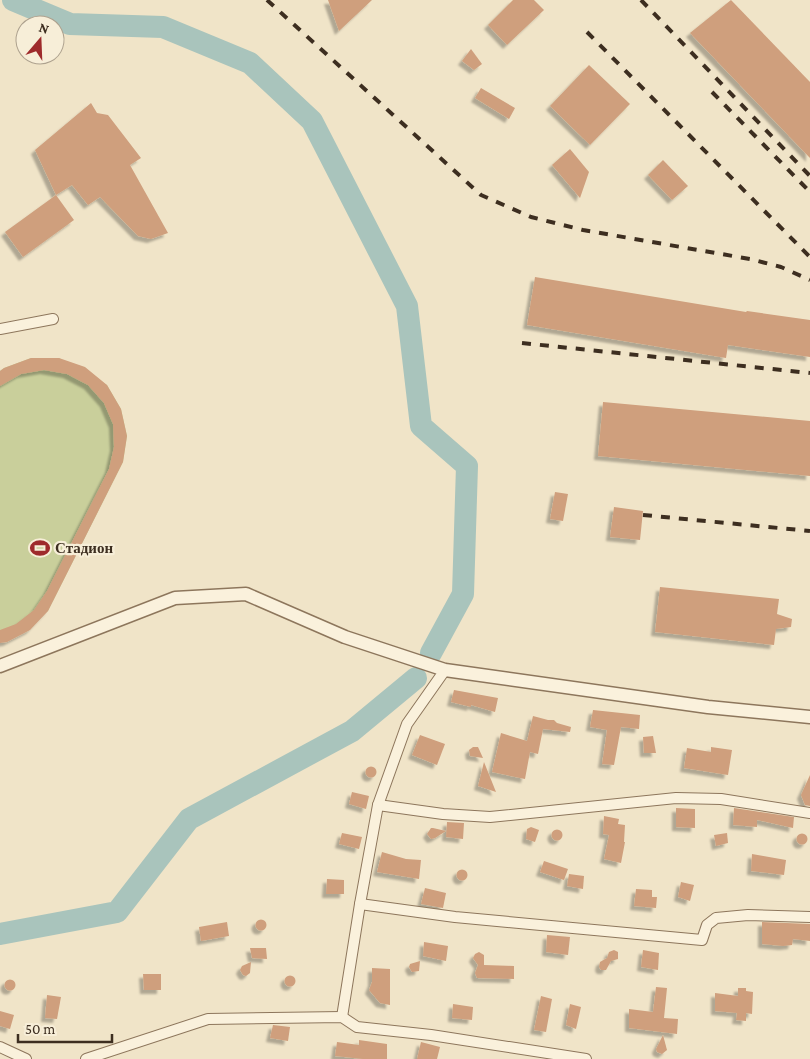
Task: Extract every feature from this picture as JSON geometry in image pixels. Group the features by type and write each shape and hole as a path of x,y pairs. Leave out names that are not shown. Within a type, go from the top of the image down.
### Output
{"street":[{"path":"0,329 53,319"},
{"path":"0,666 175,598 246,594 345,637 445,670 708,707 810,717"},
{"path":"342,1017 378,805 407,724 445,670"},
{"path":"378,805 490,818 685,798 721,799 810,813"},
{"path":"360,904 456,918 702,940 707,925 716,918 748,915 810,917"},
{"path":"86,1059 208,1018 342,1017 357,1027 431,1034 586,1059"},
{"path":"0,1047 26,1059"}],"green space":[{"name":"Стадион","path":"31,358 59,358 107,385 121,409 127,436 123,462 48,611 0,643 0,371"}],"building":[{"path":"328,0 372,0 339,31"},
{"path":"513,0 534,0 544,10 507,45 488,25"},
{"path":"731,0 810,82 810,158 690,33"},
{"path":"471,49 482,64 474,70 462,61"},
{"path":"589,65 630,104 590,145 550,106"},
{"path":"481,88 515,108 509,119 475,98"},
{"path":"91,103 97,113 108,115 141,158 130,165 168,233 151,239 138,236 100,197 88,205 72,185 56,195 35,150"},
{"path":"570,149 589,172 580,198 552,165"},
{"path":"663,160 688,186 672,200 648,175"},
{"path":"56,195 74,220 23,257 5,232"},
{"path":"535,277 746,312 810,320 810,357 728,345 726,358 527,325"},
{"path":"31,358 59,358 85,367 107,385 121,409 127,436 123,462 48,611 30,630 7,642 0,643 0,630 16,624 34,610 47,591 109,469 114,447 113,424 104,403 88,385 67,374 44,370 21,374 0,386 0,371"},
{"path":"603,402 810,421 810,476 598,456"},
{"path":"555,492 568,494 563,521 550,519"},
{"path":"614,507 643,511 640,540 610,537"},
{"path":"660,587 779,599 777,614 792,619 791,627 776,629 774,645 655,632"},
{"path":"454,690 498,698 495,712 471,705 471,707 451,702"},
{"path":"593,710 640,715 639,729 621,727 614,765 602,764 607,730 590,727"},
{"path":"533,716 554,720 557,723 571,727 570,732 543,729 538,754 530,752 525,779 492,772 501,733 527,741"},
{"path":"420,735 445,744 437,765 412,755"},
{"path":"653,736 656,753 644,753 643,737"},
{"path":"473,747 478,747 483,758 470,756 469,750"},
{"path":"711,747 732,750 728,775 684,768 687,748 711,752"},
{"path":"484,762 496,792 478,786"},
{"path":"369,767 373,767 376,772 375,776 369,777 366,774 366,770"},
{"path":"810,775 810,806 805,805 801,795"},
{"path":"352,792 369,796 366,809 349,804"},
{"path":"676,808 695,809 695,828 676,827"},
{"path":"734,808 794,817 793,828 757,820 757,827 733,825"},
{"path":"604,816 619,819 618,824 625,825 625,842 621,863 604,859 609,835 603,834"},
{"path":"447,822 464,823 463,839 446,837"},
{"path":"531,827 539,830 535,842 526,839 527,829"},
{"path":"431,828 446,831 431,839 427,834"},
{"path":"555,830 559,830 562,835 561,839 555,840 552,837 552,833"},
{"path":"342,833 362,837 359,849 339,844"},
{"path":"727,833 728,843 716,846 714,835"},
{"path":"800,834 804,834 807,839 806,843 800,844 797,841 797,837"},
{"path":"382,852 406,859 421,860 419,879 377,872"},
{"path":"752,854 786,860 784,875 751,871"},
{"path":"544,861 568,869 564,880 540,872"},
{"path":"460,870 464,870 467,875 466,879 460,880 457,877 457,873"},
{"path":"569,874 584,876 583,889 567,886"},
{"path":"327,879 344,880 344,894 326,894"},
{"path":"681,882 694,885 690,901 678,897"},
{"path":"425,888 446,893 443,908 421,904"},
{"path":"636,889 652,890 652,897 657,897 656,908 634,906"},
{"path":"261,919 267,925 261,931 255,925"},
{"path":"227,922 229,936 201,941 199,927"},
{"path":"762,922 810,924 810,941 793,939 792,945 783,946 762,944"},
{"path":"547,935 570,937 568,955 546,952"},
{"path":"424,942 448,946 446,961 423,956"},
{"path":"250,948 266,948 267,959 252,958"},
{"path":"614,950 618,952 618,959 611,961 606,970 601,970 599,967 600,962 607,958 609,952"},
{"path":"643,950 659,953 658,970 641,967"},
{"path":"479,952 484,955 484,965 514,966 514,979 477,978 475,973 478,965 473,958"},
{"path":"420,961 419,971 412,972 409,967 410,964"},
{"path":"251,962 250,973 246,976 243,975 240,970 242,966"},
{"path":"372,968 390,969 390,1005 380,1003 369,990 372,982"},
{"path":"143,974 161,974 161,990 144,990"},
{"path":"288,976 292,976 295,981 294,985 288,986 285,983 285,979"},
{"path":"8,980 12,980 15,985 14,989 8,990 5,987 5,983"},
{"path":"656,987 667,988 664,1018 678,1019 677,1034 629,1028 629,1009 653,1012"},
{"path":"738,988 746,988 746,991 753,992 752,1014 746,1013 746,1021 736,1020 737,1013 715,1011 715,993 738,996"},
{"path":"47,995 61,997 57,1019 45,1018"},
{"path":"541,996 552,999 546,1032 534,1030"},
{"path":"453,1004 473,1007 472,1020 452,1018"},
{"path":"570,1004 581,1007 576,1029 566,1025"},
{"path":"0,1011 14,1015 10,1029 0,1026"},
{"path":"273,1025 290,1027 288,1041 270,1038"},
{"path":"663,1035 667,1050 662,1054 657,1052 656,1049"},
{"path":"359,1040 387,1044 387,1059 335,1056 337,1042 359,1045"},
{"path":"421,1042 440,1047 437,1059 417,1059"}],"waterway":[{"path":"13,0 70,24 163,27 250,63 312,121 407,306 421,426 467,466 463,594 431,653"},
{"path":"0,934 117,912 189,819 352,731 416,678"}],"railway":[{"path":"267,0 481,195 531,217 583,230 750,259 781,267 810,280"},
{"path":"641,0 810,176"},
{"path":"587,32 810,257"},
{"path":"712,92 810,192"},
{"path":"522,343 810,373"},
{"path":"643,515 810,531"}],"place":[{"name":"Стадион","path":"40,548"}]}
